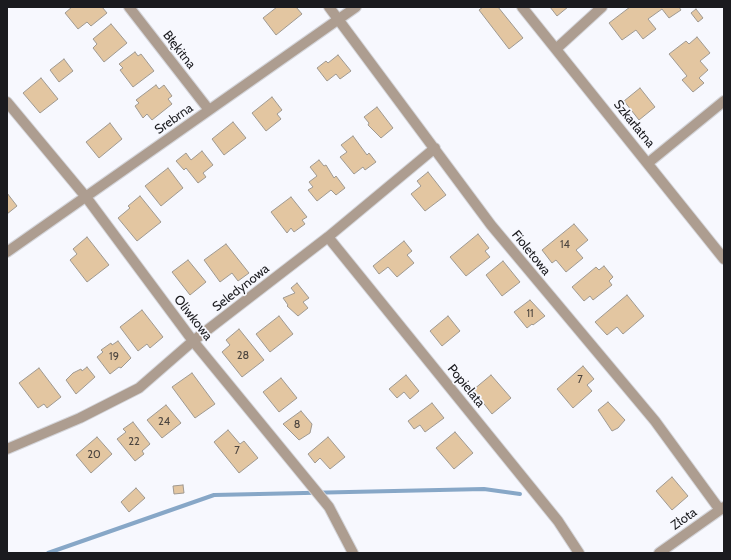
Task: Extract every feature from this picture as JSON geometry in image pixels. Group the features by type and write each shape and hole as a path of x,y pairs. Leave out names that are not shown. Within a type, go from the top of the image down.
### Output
{"street":[{"name":"Błękitna","path":"129,7 209,110"},
{"name":"Fioletowa","path":"329,7 491,225 655,421 722,508"},
{"name":"Srebrna","path":"7,252 356,7"},
{"name":"Szkarłatna","path":"522,7 724,259"},
{"path":"556,49 602,7"},
{"path":"648,163 724,101"},
{"name":"Oliwkowa","path":"7,102 86,197 194,340 330,507 353,553"},
{"name":"Seledynowa","path":"7,449 80,418 139,388 194,340 328,237 435,148"},
{"name":"Popielata","path":"328,237 558,521 580,553"},
{"name":"Złota","path":"659,553 722,508"}],"building":[{"path":"72,7 102,7 107,13 91,26 87,22 78,29 65,13"},
{"path":"277,7 296,7 302,14 276,35 263,18"},
{"path":"483,7 498,7 523,38 509,49 479,10"},
{"path":"550,7 568,7 557,16"},
{"path":"630,7 679,7 681,10 669,18 662,9 648,19 656,29 643,39 636,30 622,40 609,23"},
{"path":"696,9 703,18 698,22 691,13"},
{"path":"111,24 127,43 104,62 93,48 97,44 93,39"},
{"path":"697,37 710,53 700,61 708,70 699,78 704,83 693,92 682,80 687,76 669,54 686,41 689,44"},
{"path":"135,52 138,56 141,54 154,71 133,87 120,70 123,68 119,64"},
{"path":"338,55 351,71 340,79 336,74 327,81 317,68 326,61 328,63"},
{"path":"64,59 73,71 59,82 50,70"},
{"path":"41,78 58,99 40,113 23,93"},
{"path":"156,85 159,89 164,85 172,96 168,99 172,104 152,120 147,114 143,118 135,106 139,103 136,100"},
{"path":"640,88 655,107 639,120 624,101"},
{"path":"272,97 282,110 277,114 281,119 266,131 252,113"},
{"path":"377,107 393,128 381,138 368,125 369,123 364,117"},
{"path":"233,122 246,138 224,155 212,139"},
{"path":"110,123 122,139 99,158 86,142"},
{"path":"353,136 367,155 369,153 376,162 365,170 363,167 354,174 340,157 347,152 341,145"},
{"path":"202,151 213,165 203,173 206,177 198,183 186,168 184,170 176,161 186,153 191,160"},
{"path":"319,160 324,166 326,165 334,178 336,176 345,188 336,195 331,190 317,201 308,190 313,187 309,182 317,176 310,167"},
{"path":"168,168 183,188 161,206 145,186"},
{"path":"428,172 446,195 425,211 411,194 421,186 417,181"},
{"path":"7,193 17,206 7,214"},
{"path":"140,196 161,222 137,241 118,218 130,208 128,206"},
{"path":"291,197 307,217 302,220 305,224 294,232 291,228 287,233 271,212"},
{"path":"574,224 588,240 576,250 583,258 566,272 556,260 552,263 542,250"},
{"path":"478,234 489,248 485,251 490,257 466,276 450,257"},
{"path":"87,237 109,265 87,282 70,260 77,254 73,249"},
{"path":"404,241 412,251 407,255 414,263 397,277 388,267 379,274 373,266"},
{"path":"226,244 249,273 238,281 232,273 220,282 204,260"},
{"path":"188,260 206,282 190,295 172,272"},
{"path":"503,261 520,282 502,296 486,275"},
{"path":"604,266 613,277 609,281 612,285 593,300 590,296 584,301 572,287 596,267 599,270"},
{"path":"297,283 309,298 303,302 308,308 298,316 287,306 288,305 283,298 295,293 291,288"},
{"path":"627,295 644,316 623,334 617,327 607,335 595,322"},
{"path":"530,300 545,316 527,328 514,312"},
{"path":"142,310 163,337 150,348 147,344 138,351 120,327"},
{"path":"279,316 293,334 270,352 256,334"},
{"path":"448,316 460,331 442,346 430,331"},
{"path":"239,329 264,360 242,377 222,352 230,345 226,340"},
{"path":"118,341 131,358 121,368 119,367 110,374 97,357 103,352 101,350 111,343 112,345"},
{"path":"583,366 594,379 587,385 592,391 573,408 557,389"},
{"path":"87,367 95,377 76,394 66,380 73,373 81,369 82,371"},
{"path":"39,368 61,397 47,408 44,404 38,408 19,383"},
{"path":"192,373 215,404 195,418 172,387"},
{"path":"406,375 419,391 410,399 404,392 397,398 389,389"},
{"path":"491,375 511,398 492,414 473,390"},
{"path":"281,378 297,398 279,412 263,392"},
{"path":"608,402 625,420 618,428 612,431 598,410"},
{"path":"432,403 444,418 425,432 420,425 414,429 408,421"},
{"path":"166,405 181,423 162,438 147,420"},
{"path":"301,411 312,424 310,433 299,440 283,424"},
{"path":"133,422 150,444 142,451 144,454 135,461 117,439 126,432 123,429"},
{"path":"228,430 240,444 244,441 258,458 239,473 214,442"},
{"path":"455,432 473,453 454,469 436,448"},
{"path":"97,437 112,454 91,473 76,455"},
{"path":"328,437 345,457 330,469 320,458 315,463 308,454"},
{"path":"672,477 688,496 672,510 656,491"},
{"path":"183,485 184,493 174,494 173,486"},
{"path":"136,488 145,498 129,512 121,502"}],"waterway":[{"path":"48,553 214,495 484,489 520,494"}]}
